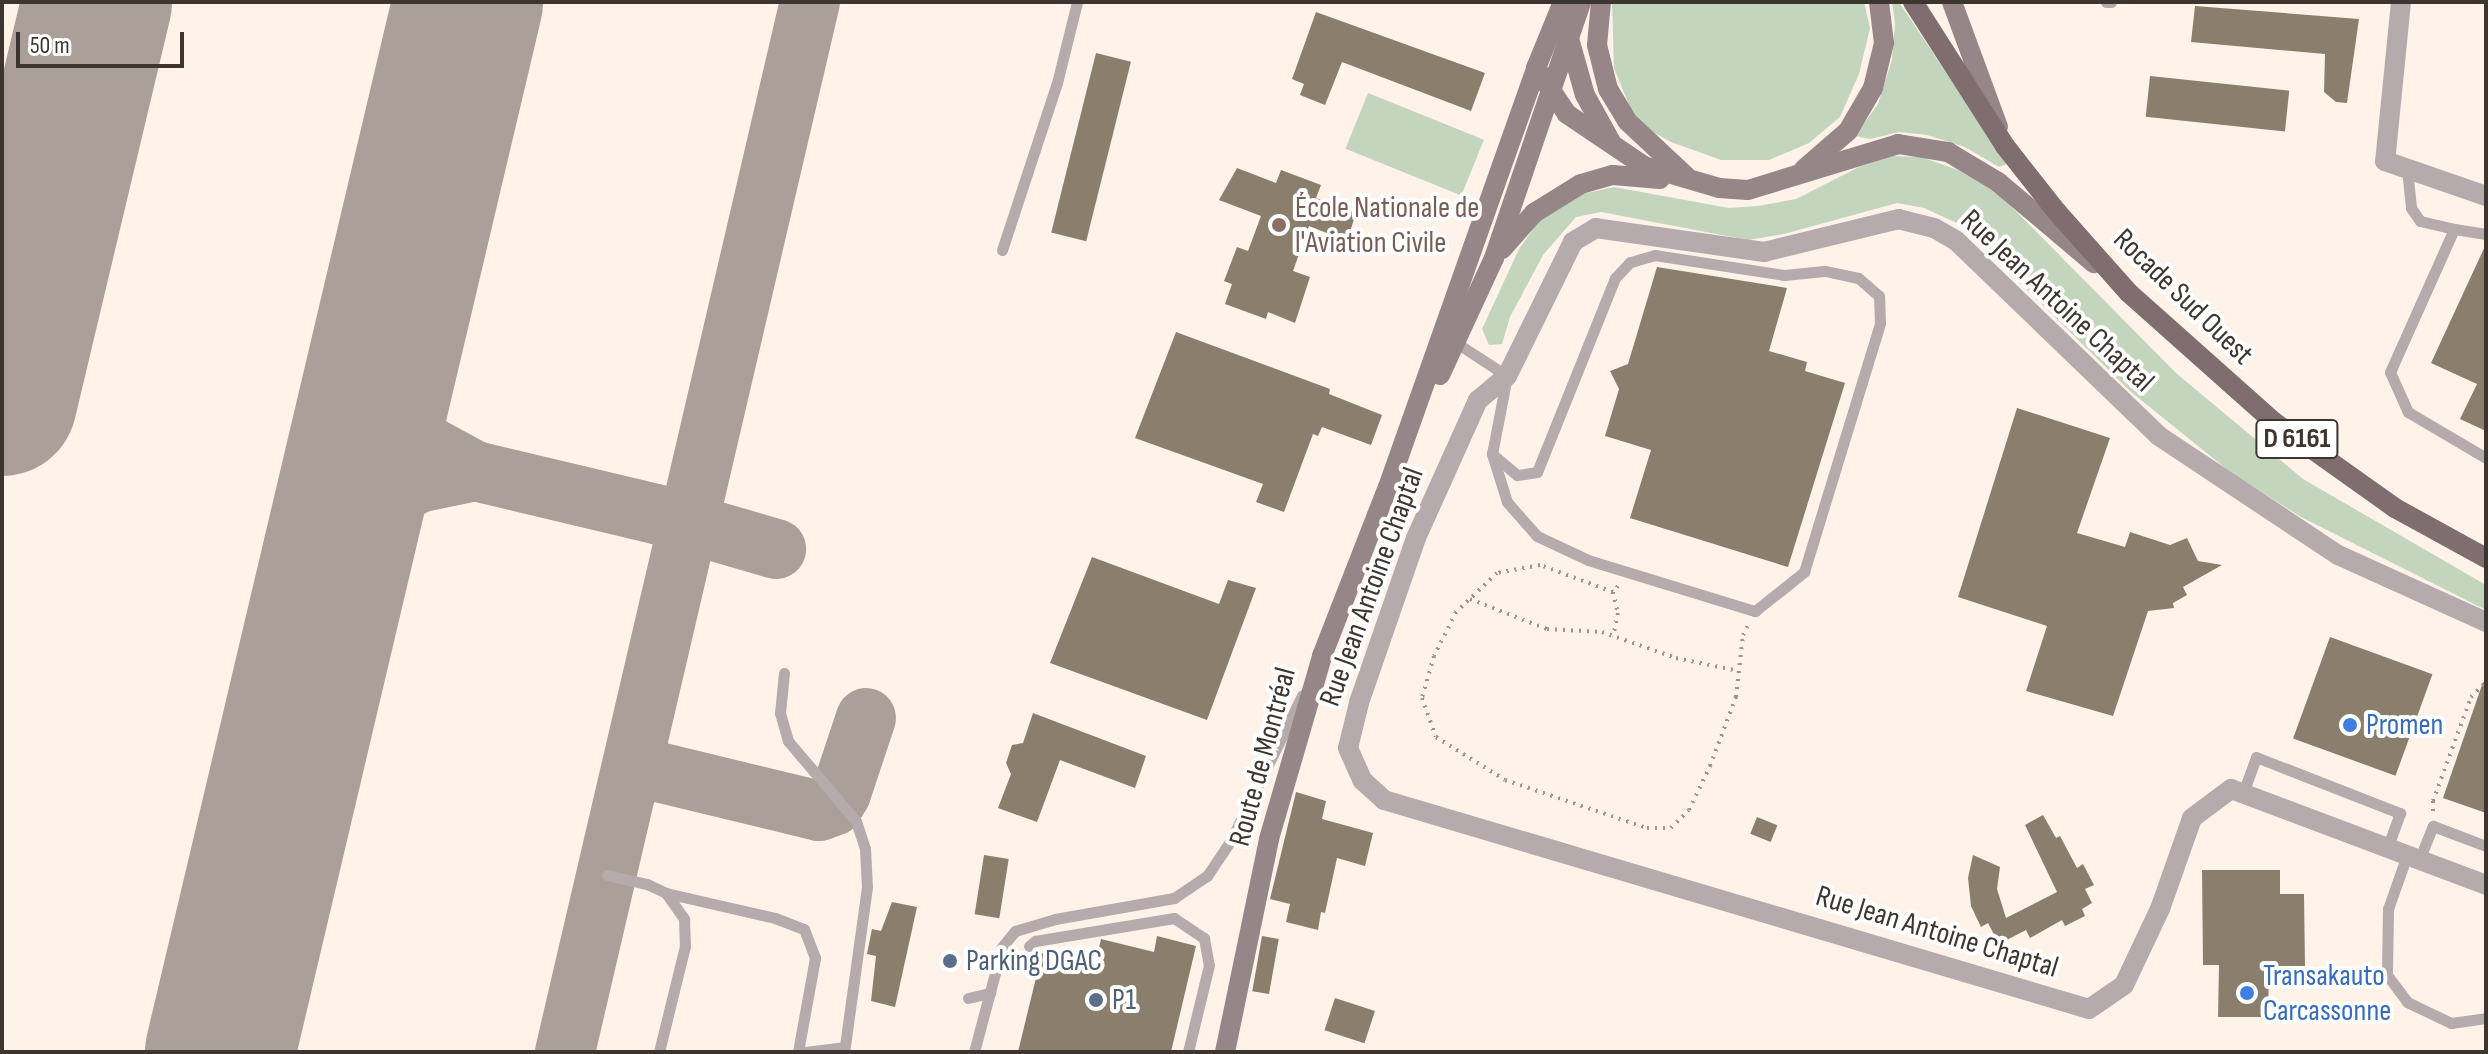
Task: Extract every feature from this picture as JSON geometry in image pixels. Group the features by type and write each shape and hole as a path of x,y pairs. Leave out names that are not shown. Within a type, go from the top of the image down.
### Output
{"main road":[{"name":"Route de Montréal","path":"1225,1052 1269,839 1322,656 1388,487 1536,68 1563,2"},
{"name":"Route de Montréal","path":"1388,487 1494,258 1578,2"},
{"path":"1601,2 1597,45 1608,89 1627,121 1692,181"},
{"path":"1791,179 1848,131 1873,88 1884,43 1879,2"},
{"name":"Rocade Sud Ouest","path":"1913,2 2005,146 2057,212 2129,293 2274,422 2395,508 2486,558"},
{"path":"1952,2 2005,146"},
{"path":"1568,36 1585,95 1611,142"},
{"path":"1536,68 1567,114 1644,166 1692,181"},
{"path":"1494,258 1534,213 1581,184 1613,175 1692,181 1748,190 1898,144 1948,152 1998,182 2129,293"}],"street":[{"path":"2401,2 2385,161 2486,196"},
{"name":"Rue Jean Antoine Chaptal","path":"2243,793 2231,789 2192,818 2160,909 2124,985 2089,1009 1384,800 1362,780 1348,748 1359,703 1416,538 1478,400 1507,376 1573,242 1596,228 1764,252 1899,219 1934,228 1955,240 2159,436 2338,555 2486,622"},
{"path":"2243,793 2486,885"}],"lane":[{"path":"1002,250 1057,83 1077,2"},
{"path":"2407,169 2411,208 2420,221 2486,234"},
{"path":"2454,229 2390,372 2408,412 2486,458"},
{"path":"1455,342 1507,376 1492,454 1507,502 1537,536 1588,560 1755,611 1804,572 1880,323 1879,296 1858,278 1824,271 1784,275 1655,255 1630,262 1615,278 1537,472 1517,475 1492,454"},
{"path":"974,1052 990,993 996,945 1015,931 1033,925 1174,898 1207,876 1231,840 1322,656"},
{"path":"784,673 780,713 788,741 856,821 865,849 867,887 844,1050 805,1052"},
{"path":"2243,793 2256,757 2400,813 2387,848"},
{"path":"2486,846 2433,826 2388,909 2387,975 2407,1002 2451,1023 2486,1018"},
{"path":"607,875 647,884 666,893 775,918 804,929 815,958 798,1052"},
{"path":"659,1052 685,946 684,919 666,893"},
{"path":"1127,926 1155,901"},
{"path":"1124,907 1161,921"},
{"path":"1029,946 1035,941 1174,918 1204,938 1209,965 1188,1052"},
{"path":"968,998 990,993"}],"path":[{"path":"1613,592 1540,565 1497,573 1456,612 1434,656 1422,698 1436,737 1505,780 1647,828 1671,828 1689,810 1736,697 1743,635 1755,611"},
{"path":"1613,592 1630,573"},
{"path":"1613,592 1618,613 1613,636"},
{"path":"1470,599 1547,629 1602,632 1676,658 1739,671"},
{"path":"2433,826 2433,801 2471,697 2486,682"}],"green space":[{"path":"1612,2 1864,2 1870,28 1859,74 1840,117 1809,143 1769,160 1721,160 1671,142 1649,130 1631,110 1614,68"},
{"path":"1892,2 1899,2 2007,164 1999,167 1965,147 1927,135 1899,132 1870,139 1855,136 1878,104 1892,60 1895,24"},
{"path":"1368,93 1484,140 1461,195 1346,149"},
{"path":"1892,156 1921,157 1958,170 1999,194 2176,373 2303,479 2486,585 2486,610 2301,517 2230,472 2130,391 1961,225 1924,208 1897,203 1784,234 1748,240 1601,212 1576,217 1543,255 1510,317 1502,344 1489,345 1482,329 1519,249 1539,221 1578,195 1614,187 1729,208 1758,206 1796,199 1859,167"}],"building":[{"path":"2195,6 2359,19 2347,103 2336,102 2324,92 2325,54 2191,42"},
{"path":"1316,12 1485,73 1471,111 1342,62 1325,105 1300,95 1304,84 1292,79"},
{"path":"1096,53 1131,62 1086,241 1051,233"},
{"path":"2150,76 2289,91 2285,131 2146,117"},
{"path":"1237,168 1276,183 1281,170 1321,185 1316,198 1356,213 1347,241 1309,226 1293,271 1310,277 1295,323 1268,312 1266,319 1225,304 1232,284 1224,281 1237,247 1248,251 1261,216 1219,200"},
{"path":"2486,244 2486,431 2460,419 2477,384 2431,363"},
{"path":"1657,267 1787,288 1769,351 1807,362 1805,371 1845,383 1788,567 1630,518 1651,450 1605,436 1619,389 1610,371 1628,364"},
{"path":"1176,332 1330,389 1329,394 1382,415 1371,445 1322,427 1318,436 1313,434 1284,512 1256,502 1263,484 1135,438"},
{"path":"2017,408 2110,438 2077,533 2125,547 2130,532 2170,545 2187,538 2198,561 2222,565 2183,587 2187,595 2173,603 2174,608 2148,611 2113,716 2026,691 2047,626 1958,597"},
{"path":"1092,557 1219,604 1228,580 1256,588 1207,720 1050,663"},
{"path":"2330,637 2432,674 2395,776 2293,738"},
{"path":"2483,682 2486,683 2486,813 2443,798"},
{"path":"1033,713 1146,756 1135,788 1060,760 1037,822 998,808 1011,774 1006,763 1012,745 1023,743"},
{"path":"1296,792 1326,801 1322,819 1373,833 1365,866 1337,858 1325,913 1321,912 1318,930 1286,922 1290,904 1270,899"},
{"path":"2043,815 2056,838 2060,836 2077,868 2083,864 2094,885 2085,889 2092,903 2082,909 2085,916 2065,926 2062,920 2030,938 2026,930 1999,944 1988,923 1981,927 1971,906 1968,878 1973,855 2000,867 1997,889 2006,918 2057,892 2025,825"},
{"path":"1757,817 1777,825 1771,842 1750,834"},
{"path":"984,855 1009,859 999,918 975,914"},
{"path":"2202,870 2280,870 2280,894 2304,894 2305,966 2269,966 2268,1017 2218,1017 2219,965 2203,965"},
{"path":"892,902 917,907 895,1007 871,1001 876,956 867,954 872,929 881,931"},
{"name":"P1","path":"1157,936 1196,946 1171,1052 1018,1052 1042,953 1095,965 1101,939 1154,952"},
{"path":"1262,936 1279,939 1269,994 1252,991"},
{"path":"1335,998 1375,1011 1364,1043 1324,1030"}],"taxiway":[{"path":"565,1052 810,2"},
{"path":"389,336 391,375 399,408 413,431 429,446 475,471 659,515 776,549"},
{"path":"332,577 376,507 418,483 475,471"},
{"path":"629,785 643,772 654,771 819,811 833,806 841,793 866,718"}],"runway":[{"path":"2,401 97,2"},
{"path":"220,1052 468,2"}],"place":[{"name":"École Nationale de l'Aviation Civile","path":"1279,225"},
{"name":"Promen","path":"2350,725"},
{"name":"Parking DGAC","path":"950,961"},
{"name":"Transakauto Carcassonne","path":"2247,993"},
{"name":"P1","path":"1096,1000"}]}
